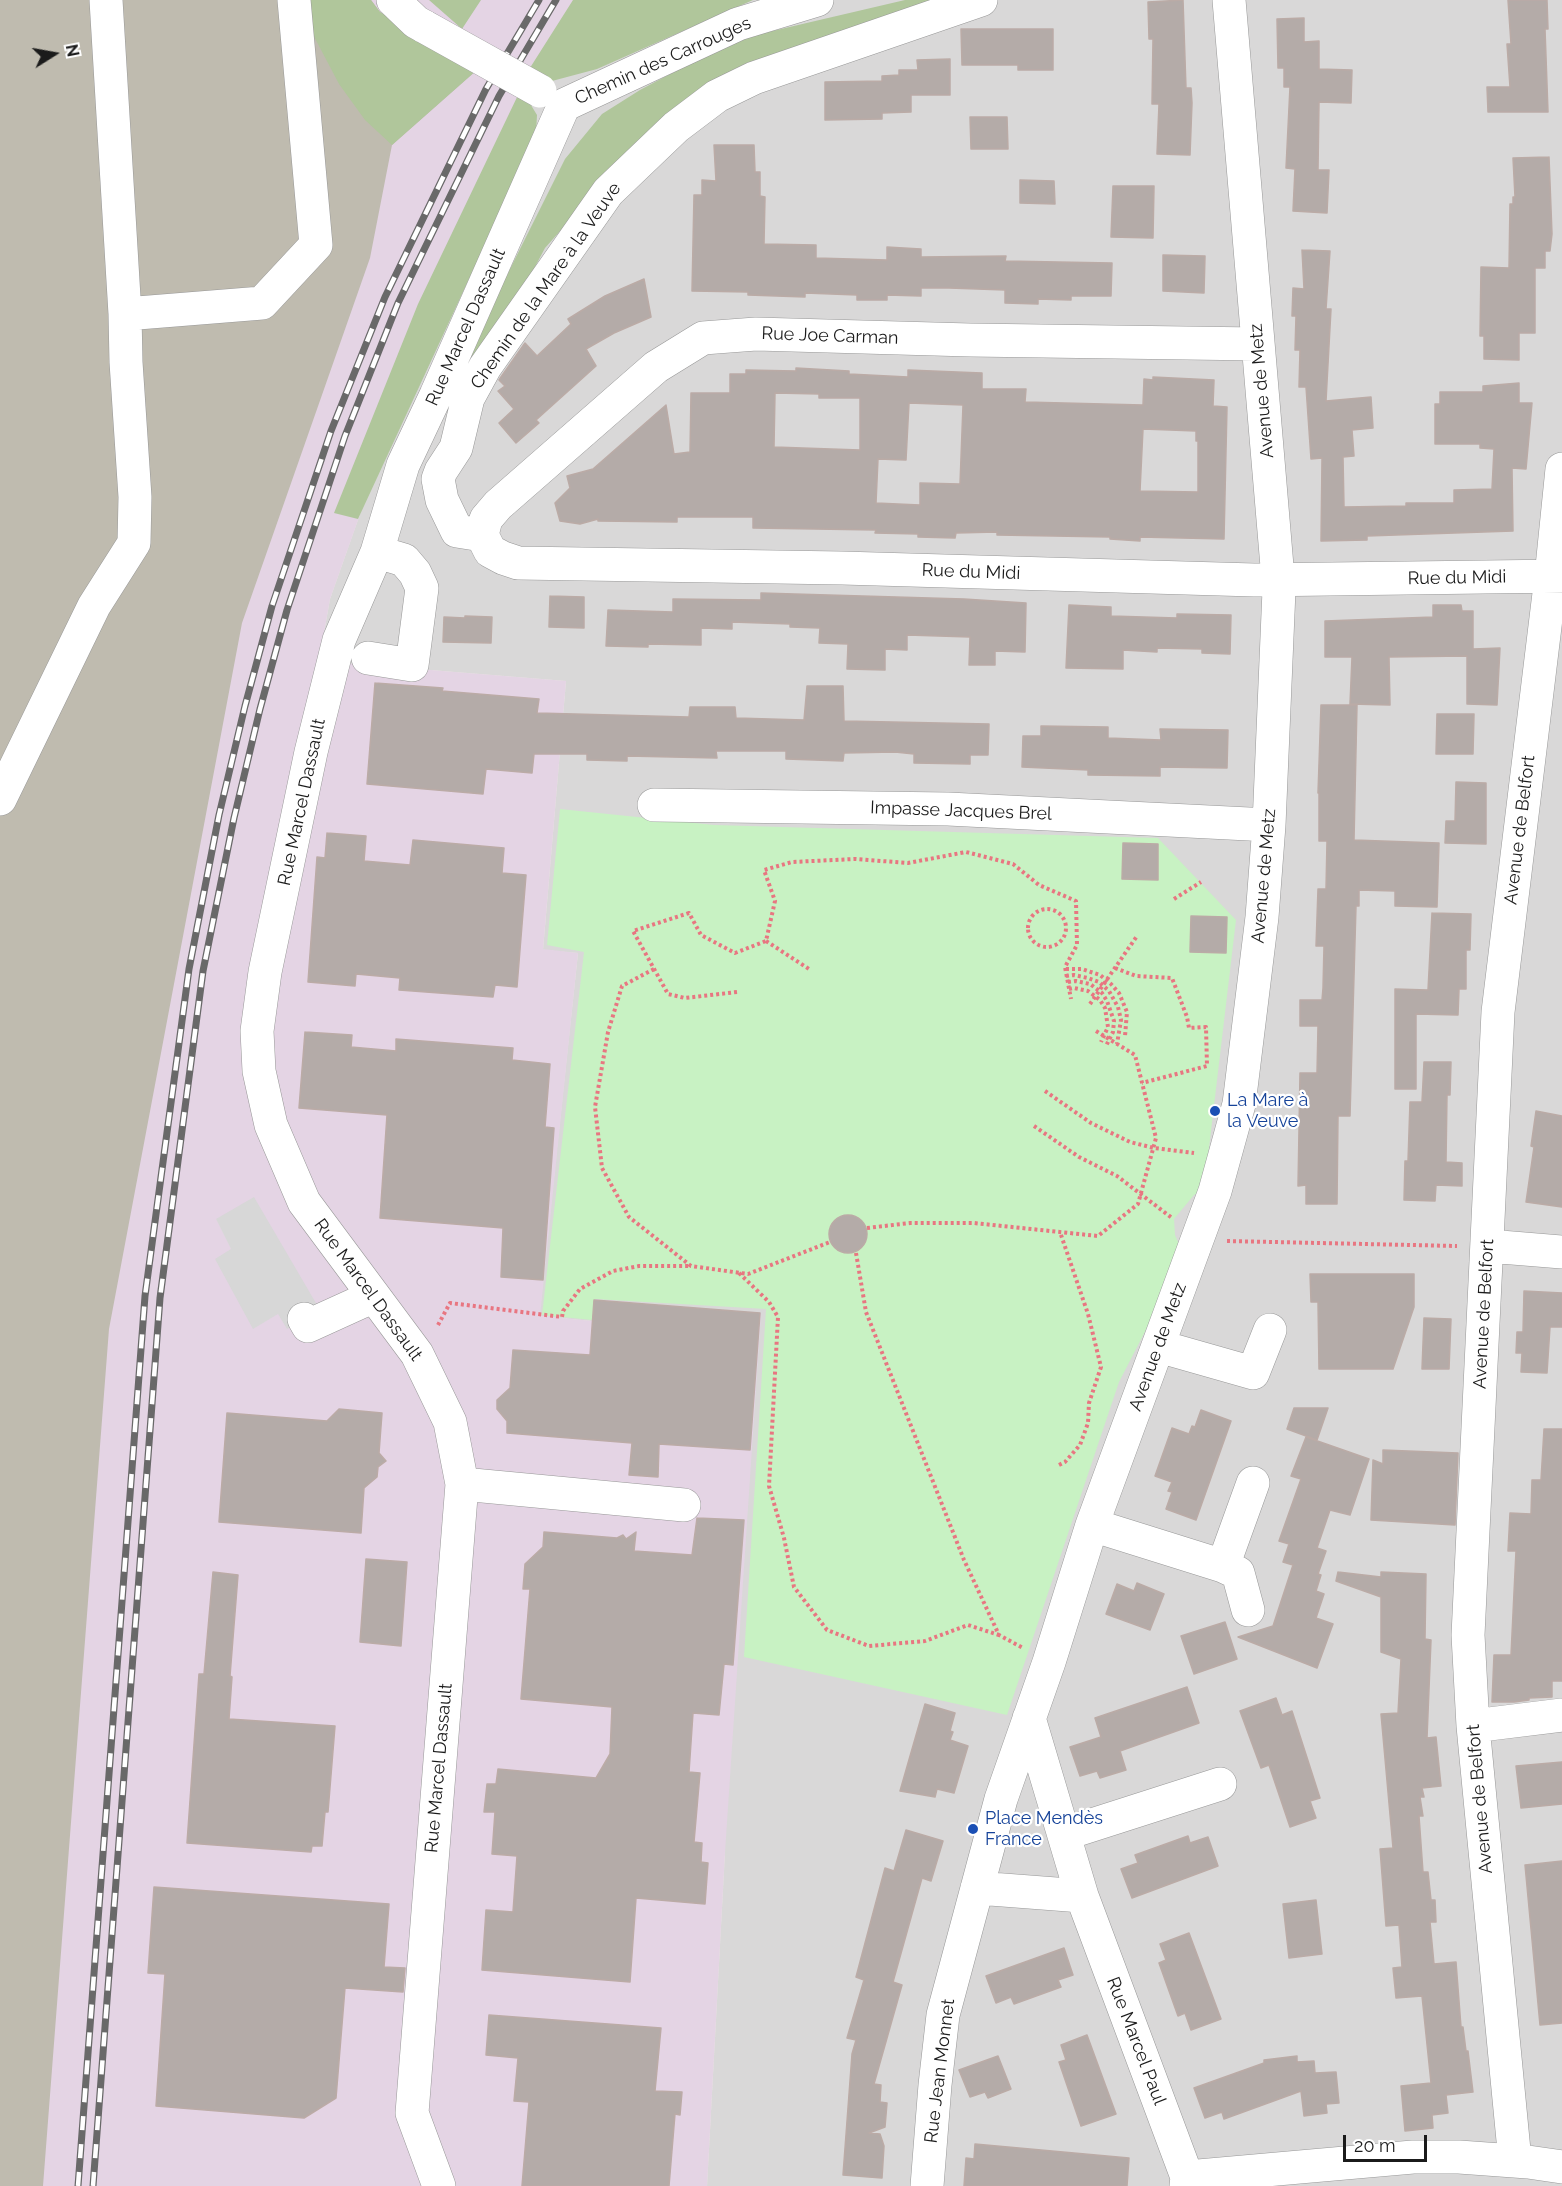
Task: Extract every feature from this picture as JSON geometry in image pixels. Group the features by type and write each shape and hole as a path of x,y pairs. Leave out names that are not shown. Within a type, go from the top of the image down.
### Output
{"street":[{"path":"0,799 93,606 134,543 135,497 106,0"},
{"path":"125,314 262,303 316,245 294,0"},
{"path":"393,0 425,27 552,98"},
{"name":"Chemin des Carrouges","path":"552,98 738,24 817,0"},
{"name":"Chemin de la Mare à la Veuve","path":"482,535 457,531 442,500 438,479 456,448 468,398 485,367 608,192 676,127 717,96 754,78 981,0"},
{"name":"Avenue de Metz","path":"1029,1718 1092,1525 1215,1191 1239,1104 1262,917 1269,825 1278,580 1228,0"},
{"name":"Rue Marcel Dassault","path":"439,2186 412,2113 462,1484 450,1422 417,1354 304,1202 299,1191 271,1125 260,1071 257,1031 265,972 311,752 339,640 377,552 404,465 488,280 552,98"},
{"name":"Rue Joe Carman","path":"482,535 486,519 498,505 656,367 704,338 756,334 1258,344"},
{"name":"Avenue de Belfort","path":"1515,2161 1473,1726 1468,1635 1498,1012 1557,576 1562,469"},
{"name":"Rue du Midi","path":"482,535 490,551 518,563 842,568 1278,580 1557,576"},
{"path":"368,658 412,665 422,588 415,573 404,560 377,552"},
{"name":"Impasse Jacques Brel","path":"654,805 948,809 1269,825"},
{"path":"1488,1246 1562,1252"},
{"path":"304,1319 308,1326 374,1296"},
{"path":"1158,1346 1253,1373 1270,1330"},
{"path":"1222,1566 1253,1483"},
{"path":"462,1484 684,1505"},
{"path":"1092,1525 1238,1573 1248,1610"},
{"path":"1473,1726 1562,1715"},
{"name":"Rue Marcel Paul","path":"1029,1718 1082,1896 1186,2181"},
{"name":"Rue Jean Monnet","path":"927,2186 943,2015 1001,1799 1029,1718"},
{"path":"1064,1834 1220,1784"},
{"path":"977,1888 1082,1896"},
{"path":"1186,2181 1413,2157 1459,2157 1562,2167"}],"path":[{"path":"766,941 775,901 764,870 792,862 855,859 908,863 966,852 1013,864 1039,885 1076,902 1077,945 1065,967 1071,999"},
{"path":"1174,899 1201,882"},
{"path":"1044,909 1057,911 1066,926 1064,937 1060,942 1049,947 1038,944 1029,934 1029,921 1038,911 1044,909"},
{"path":"737,992 685,998 668,994 633,931 689,913 700,935 735,953 766,941"},
{"path":"1090,1004 1137,936"},
{"path":"766,941 809,969"},
{"path":"1115,968 1136,976 1172,978 1189,1028 1206,1027 1207,1066 1142,1083"},
{"path":"654,969 621,986 608,1032 595,1107 602,1168 629,1217 691,1266"},
{"path":"1066,969 1082,969 1100,975 1119,993 1127,1012 1125,1036"},
{"path":"1066,976 1080,976 1103,985 1109,991 1118,1007 1121,1027 1117,1044"},
{"path":"1068,982 1081,981 1099,991 1107,1001 1113,1014 1113,1032 1106,1046"},
{"path":"1069,989 1080,989 1095,996 1105,1008 1108,1020 1105,1036 1101,1042"},
{"path":"867,1228 910,1223 974,1223 1098,1236 1138,1204 1156,1138 1135,1054 1096,1031"},
{"path":"1045,1091 1091,1123 1130,1142 1154,1148 1198,1153"},
{"path":"1034,1126 1079,1157 1117,1176 1197,1241 1488,1246"},
{"path":"1059,1466 1080,1445 1088,1423 1089,1403 1101,1367 1088,1314 1060,1232"},
{"path":"438,1325 450,1303 561,1317 580,1288 612,1271 639,1266 691,1266 748,1274 830,1242"},
{"path":"856,1253 866,1312 964,1560 999,1635"},
{"path":"739,1273 769,1302 778,1317 770,1486 794,1587 827,1630 869,1646 925,1641 968,1625 999,1635 1049,1662"}],"shaded area":[{"path":"0,0 593,0 526,97 401,399 330,599 319,661 566,681 543,949 578,953 540,1316 592,1321 594,1299 761,1313 725,1852 707,2186 0,2186"},
{"path":"0,0 371,0 380,12 478,69 392,145 370,258 242,623 109,1329 43,2186 0,2186"},
{"path":"593,0 1562,0 1562,2186 707,2186 725,1852 594,1299 592,1321 539,1316 578,953 543,950 566,681 319,661 330,599 401,398 526,97"},
{"path":"254,1197 320,1310 287,1329 278,1314 253,1329 215,1259 231,1249 216,1219"}],"green space":[{"path":"306,0 371,0 380,12 478,69 392,145 365,120 339,84 309,27"},
{"path":"429,0 481,0 462,29"},
{"path":"573,0 753,0 597,69 552,81 528,71"},
{"path":"905,0 945,0 633,149 545,248 437,451 482,325 565,159 602,114 640,90 734,40"},
{"path":"519,93 526,97 537,115 536,134 358,519 334,513 418,304"},
{"path":"560,809 714,825 1158,838 1236,920 1204,1190 1194,1195 1174,1219 1175,1235 1184,1256 1119,1382 1007,1715 744,1657 766,1309 595,1299 592,1320 542,1315 584,952 547,945"}],"building":[{"path":"1183,0 1186,88 1191,88 1192,103 1190,155 1157,154 1159,104 1152,104 1153,39 1149,39 1148,2"},
{"path":"1508,0 1547,0 1548,29 1545,29 1548,112 1488,112 1487,87 1510,87 1507,44 1511,44"},
{"path":"1304,18 1304,42 1319,41 1319,69 1352,70 1351,103 1319,102 1318,170 1329,170 1327,213 1293,211 1295,169 1286,168 1290,87 1284,87 1284,68 1278,68 1277,19"},
{"path":"961,29 1053,29 1053,70 1018,70 1018,65 962,65"},
{"path":"950,59 950,95 911,95 911,112 882,113 882,119 825,120 825,82 882,81 882,76 899,75 899,70 918,70 917,60"},
{"path":"970,117 1007,117 1008,149 971,149"},
{"path":"714,145 754,145 755,172 760,172 760,196 765,197 764,244 816,245 816,258 887,260 887,247 921,249 921,257 1006,256 1005,261 1112,263 1111,296 1071,296 1071,300 1038,299 1038,304 1005,303 1005,290 921,288 921,296 887,295 887,300 857,300 857,295 805,293 805,297 748,295 748,292 692,291 694,195 702,195 702,180 716,181"},
{"path":"1549,157 1552,234 1550,251 1545,251 1545,268 1535,268 1535,333 1519,333 1519,360 1484,359 1484,336 1480,336 1481,267 1509,268 1510,204 1513,204 1513,197 1515,197 1513,158"},
{"path":"1020,180 1054,181 1055,204 1020,203"},
{"path":"1113,186 1154,186 1153,238 1111,237"},
{"path":"1302,250 1330,251 1326,309 1331,309 1326,401 1371,397 1373,428 1352,430 1354,456 1343,457 1344,507 1454,503 1454,490 1492,489 1494,449 1480,448 1480,444 1435,444 1435,404 1440,404 1440,392 1483,392 1483,386 1519,383 1519,403 1532,403 1526,469 1512,468 1513,531 1367,536 1367,540 1321,541 1322,458 1311,459 1306,387 1299,387 1300,350 1295,350 1296,316 1292,316 1293,288 1304,289"},
{"path":"1163,255 1205,256 1204,293 1163,291"},
{"path":"644,279 651,317 614,333 586,349 596,366 536,420 539,423 516,443 499,423 514,409 498,391 505,386 499,380 525,343 537,356 571,324 568,319 605,296"},
{"path":"796,368 908,377 908,370 982,373 982,389 1026,389 1025,402 1143,405 1144,379 1153,380 1153,377 1214,380 1213,406 1227,407 1224,539 1140,537 1140,541 1110,539 1110,537 997,535 997,532 956,533 955,538 918,537 918,534 875,533 876,530 753,528 753,517 677,517 677,522 598,521 598,519 580,524 560,521 555,503 570,488 567,476 593,469 666,405 674,454 690,452 691,393 730,393 730,374 746,374 746,370 796,371","holes":["775,393 819,394 819,398 860,398 860,450 774,447","909,403 963,405 960,484 920,483 920,505 876,503 878,459 906,460","1143,429 1196,431 1198,492 1140,491"]},
{"path":"761,593 1026,603 1025,652 995,651 995,665 969,665 970,637 907,635 907,650 885,649 885,670 847,669 848,644 819,643 820,628 790,627 790,624 732,622 732,629 701,628 701,645 606,646 608,610 673,612 673,599 761,600"},
{"path":"550,596 584,597 584,628 549,627"},
{"path":"1069,605 1111,607 1111,616 1177,618 1177,614 1231,615 1230,654 1202,653 1202,649 1157,648 1157,652 1123,650 1123,669 1066,668"},
{"path":"1433,605 1461,605 1462,611 1473,611 1473,649 1500,648 1497,705 1467,704 1467,656 1389,657 1390,705 1350,704 1352,657 1325,657 1325,621 1433,617"},
{"path":"465,616 492,617 491,643 443,642 444,617 465,618"},
{"path":"375,683 539,699 537,713 689,717 690,707 735,707 736,718 804,720 807,686 843,686 844,721 989,724 988,755 970,755 970,764 914,763 914,754 895,752 844,753 843,761 786,759 786,751 716,751 717,758 627,756 627,761 587,760 587,754 534,754 532,773 486,769 483,794 367,784"},
{"path":"1321,705 1357,705 1354,840 1439,843 1437,907 1395,906 1395,891 1359,890 1359,906 1356,906 1350,1116 1338,1116 1337,1204 1306,1204 1306,1185 1298,1186 1300,1073 1317,1073 1318,1026 1300,1026 1300,1000 1322,1000 1323,988 1324,946 1316,946 1318,889 1326,889 1327,841 1319,841"},
{"path":"1437,714 1474,714 1473,754 1436,754"},
{"path":"1041,726 1108,727 1108,738 1161,740 1160,729 1228,730 1227,768 1160,767 1160,776 1088,775 1088,770 1022,767 1023,736 1041,736"},
{"path":"1456,782 1486,783 1486,844 1445,843 1446,821 1455,821"},
{"path":"327,833 366,836 364,861 410,865 413,840 504,848 502,873 526,875 517,987 495,985 493,997 399,990 400,978 356,974 355,986 308,982 317,857 325,858"},
{"path":"1123,843 1158,844 1158,880 1122,879"},
{"path":"1432,913 1471,914 1470,950 1466,950 1466,989 1459,989 1458,1015 1416,1014 1416,1089 1395,1089 1395,989 1428,990"},
{"path":"1191,916 1227,917 1226,953 1190,952"},
{"path":"305,1032 352,1035 351,1047 396,1051 396,1039 513,1048 512,1060 550,1064 545,1127 554,1128 543,1280 501,1277 503,1228 380,1218 387,1115 299,1108"},
{"path":"1424,1062 1451,1062 1450,1095 1447,1095 1446,1162 1462,1163 1462,1186 1436,1185 1435,1201 1404,1200 1410,1102 1422,1102"},
{"path":"1536,1111 1562,1116 1562,1207 1526,1202 1534,1147 1531,1146"},
{"path":"848,1215 855,1216 861,1221 866,1227 866,1241 861,1247 855,1252 848,1253 841,1252 835,1247 830,1241 829,1234 830,1227 835,1221 841,1216"},
{"path":"1310,1274 1414,1274 1414,1307 1393,1369 1319,1369 1318,1302 1311,1302"},
{"path":"1524,1291 1562,1293 1562,1327 1550,1327 1547,1373 1521,1372 1522,1353 1516,1353 1517,1332 1523,1332"},
{"path":"594,1300 760,1313 750,1450 659,1444 658,1477 629,1475 632,1443 507,1433 507,1421 497,1409 497,1400 510,1388 513,1350 590,1355"},
{"path":"1424,1318 1451,1319 1449,1369 1422,1369"},
{"path":"1294,1408 1328,1408 1317,1440 1287,1429"},
{"path":"339,1409 382,1413 379,1453 386,1461 378,1467 377,1477 364,1488 361,1533 219,1522 227,1413 327,1421"},
{"path":"1201,1410 1231,1421 1196,1520 1166,1509 1172,1492 1168,1491 1172,1482 1155,1476 1172,1428 1189,1434 1192,1426 1195,1427"},
{"path":"1544,1429 1562,1429 1562,1681 1552,1681 1552,1697 1529,1698 1529,1700 1514,1702 1492,1702 1494,1655 1511,1655 1516,1551 1508,1551 1510,1513 1531,1514 1532,1480 1541,1480"},
{"path":"1306,1437 1369,1459 1350,1515 1330,1510 1317,1548 1326,1551 1318,1574 1321,1575 1316,1591 1324,1594 1316,1618 1333,1624 1317,1668 1238,1637 1273,1626 1293,1565 1283,1562 1289,1544 1279,1541 1301,1479 1291,1476"},
{"path":"1383,1450 1458,1453 1455,1525 1371,1520 1373,1460 1383,1464"},
{"path":"697,1518 744,1520 733,1665 724,1664 719,1715 693,1713 689,1772 700,1773 694,1842 702,1843 701,1862 708,1863 705,1904 636,1898 630,1982 482,1970 486,1910 513,1912 517,1856 492,1854 495,1812 484,1812 487,1784 496,1784 498,1769 596,1778 610,1754 612,1707 521,1699 530,1589 523,1589 525,1564 543,1547 544,1532 617,1538 623,1535 626,1539 636,1532 634,1551 692,1555"},
{"path":"366,1559 407,1562 401,1646 360,1642"},
{"path":"213,1572 238,1575 229,1719 335,1726 328,1812 325,1812 322,1846 312,1846 311,1852 187,1843 199,1674 204,1674"},
{"path":"1338,1572 1381,1577 1381,1572 1426,1574 1425,1639 1431,1640 1427,1738 1436,1737 1441,1786 1422,1788 1424,1797 1420,1797 1423,1816 1419,1816 1423,1872 1428,1872 1431,1900 1435,1900 1436,1922 1430,1922 1434,1964 1456,1962 1461,2027 1463,2027 1466,2051 1468,2051 1473,2092 1446,2095 1448,2113 1432,2115 1433,2128 1405,2131 1401,2086 1431,2083 1422,1996 1396,1998 1393,1968 1402,1967 1399,1925 1386,1926 1380,1849 1393,1848 1381,1714 1398,1713 1401,1659 1381,1652 1381,1597 1336,1581"},
{"path":"1137,1583 1164,1594 1150,1630 1106,1614 1117,1584 1134,1591"},
{"path":"1225,1622 1237,1659 1194,1674 1181,1636"},
{"path":"1187,1687 1199,1723 1120,1751 1126,1770 1100,1778 1097,1771 1080,1776 1070,1747 1101,1737 1095,1718"},
{"path":"1276,1698 1282,1715 1292,1711 1320,1798 1310,1801 1316,1818 1290,1827 1269,1765 1261,1768 1240,1711"},
{"path":"925,1704 955,1713 950,1740 968,1746 954,1793 937,1789 935,1797 900,1791"},
{"path":"1562,1762 1562,1804 1521,1808 1516,1766"},
{"path":"906,1830 943,1841 931,1881 922,1878 893,1982 902,1985 874,2084 881,2085 880,2102 887,2103 885,2127 869,2133 880,2134 884,2146 882,2178 843,2175 852,2054 856,2040 847,2038 864,1980 856,1977 885,1868 894,1871"},
{"path":"1188,1836 1190,1843 1208,1837 1218,1866 1132,1898 1121,1869 1138,1863 1135,1855"},
{"path":"1562,1861 1562,2023 1540,2025 1525,1865"},
{"path":"154,1887 389,1904 384,1967 405,1968 403,1992 345,1988 336,2098 304,2118 156,2106 165,1974 148,1973"},
{"path":"1316,1900 1322,1954 1289,1958 1283,1904"},
{"path":"1189,1933 1221,2019 1191,2030 1185,2013 1178,2016 1159,1963 1166,1960 1160,1944"},
{"path":"1064,1948 1073,1975 1058,1980 1061,1987 1014,2004 1011,1997 996,2003 986,1976"},
{"path":"489,2015 661,2028 655,2091 682,2092 680,2115 675,2114 669,2186 522,2186 529,2102 514,2101 518,2058 486,2055"},
{"path":"1087,2035 1116,2114 1081,2126 1059,2062 1066,2060 1061,2045"},
{"path":"998,2056 1011,2089 988,2098 985,2092 970,2097 959,2070"},
{"path":"1297,2056 1297,2062 1314,2061 1315,2073 1336,2072 1339,2103 1326,2104 1327,2113 1304,2116 1301,2091 1224,2119 1222,2112 1205,2118 1194,2088 1264,2063 1264,2060"},
{"path":"975,2144 1129,2158 1127,2186 964,2186 966,2158 974,2159"}],"railway":[{"path":"78,2186 145,1296 189,969 219,815 272,606 331,431 385,297 486,89 539,0"},
{"path":"93,2186 160,1298 203,971 234,818 287,610 345,436 398,303 499,96 556,0"}],"place":[{"name":"La Mare à la Veuve","path":"1215,1111"},
{"name":"Place Mendès France","path":"973,1829"}]}
